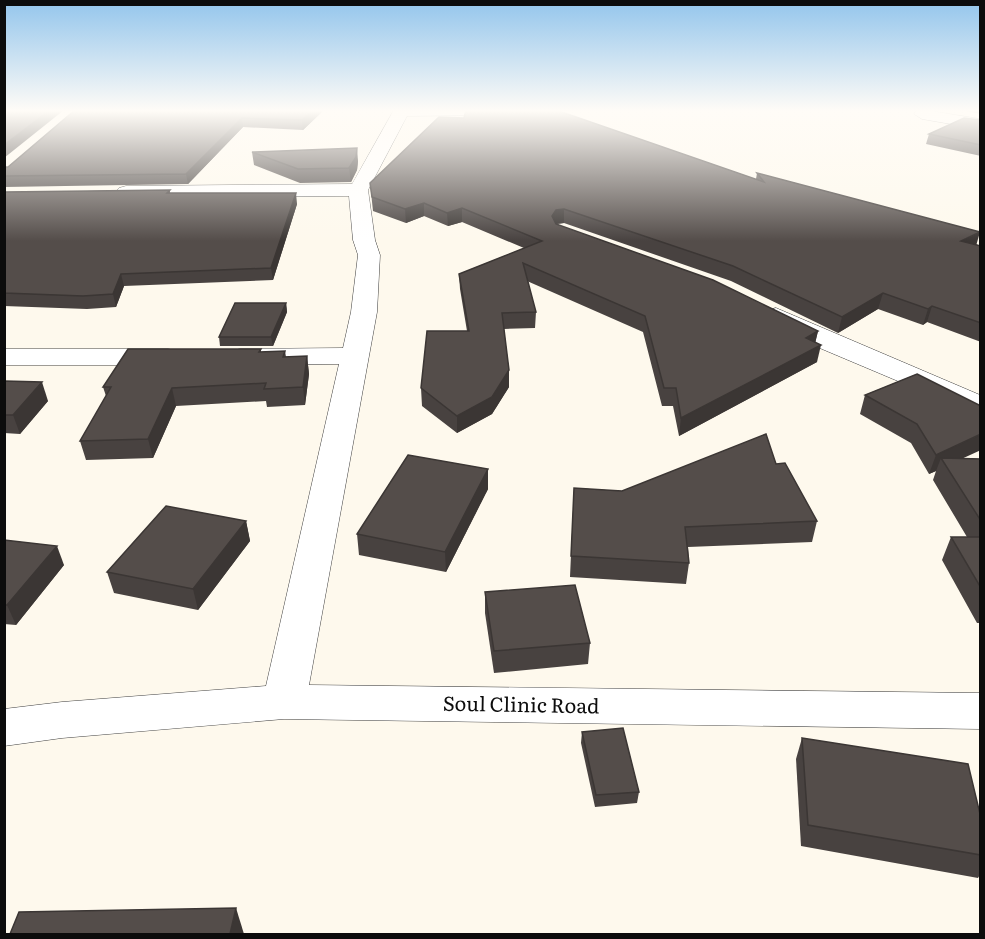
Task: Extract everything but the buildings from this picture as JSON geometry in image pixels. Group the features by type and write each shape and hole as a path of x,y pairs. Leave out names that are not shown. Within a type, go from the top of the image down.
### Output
{"street":[{"path":"284,702 353,356 364,312 369,255 364,240 358,190 377,154"},
{"path":"110,192 358,190"},
{"path":"751,304 831,343 981,405"},
{"path":"4,357 353,356"},
{"name":"Soul Clinic Road","path":"62,720 284,702 981,711"},
{"path":"4,707 62,720"},
{"path":"4,728 62,720"}]}
